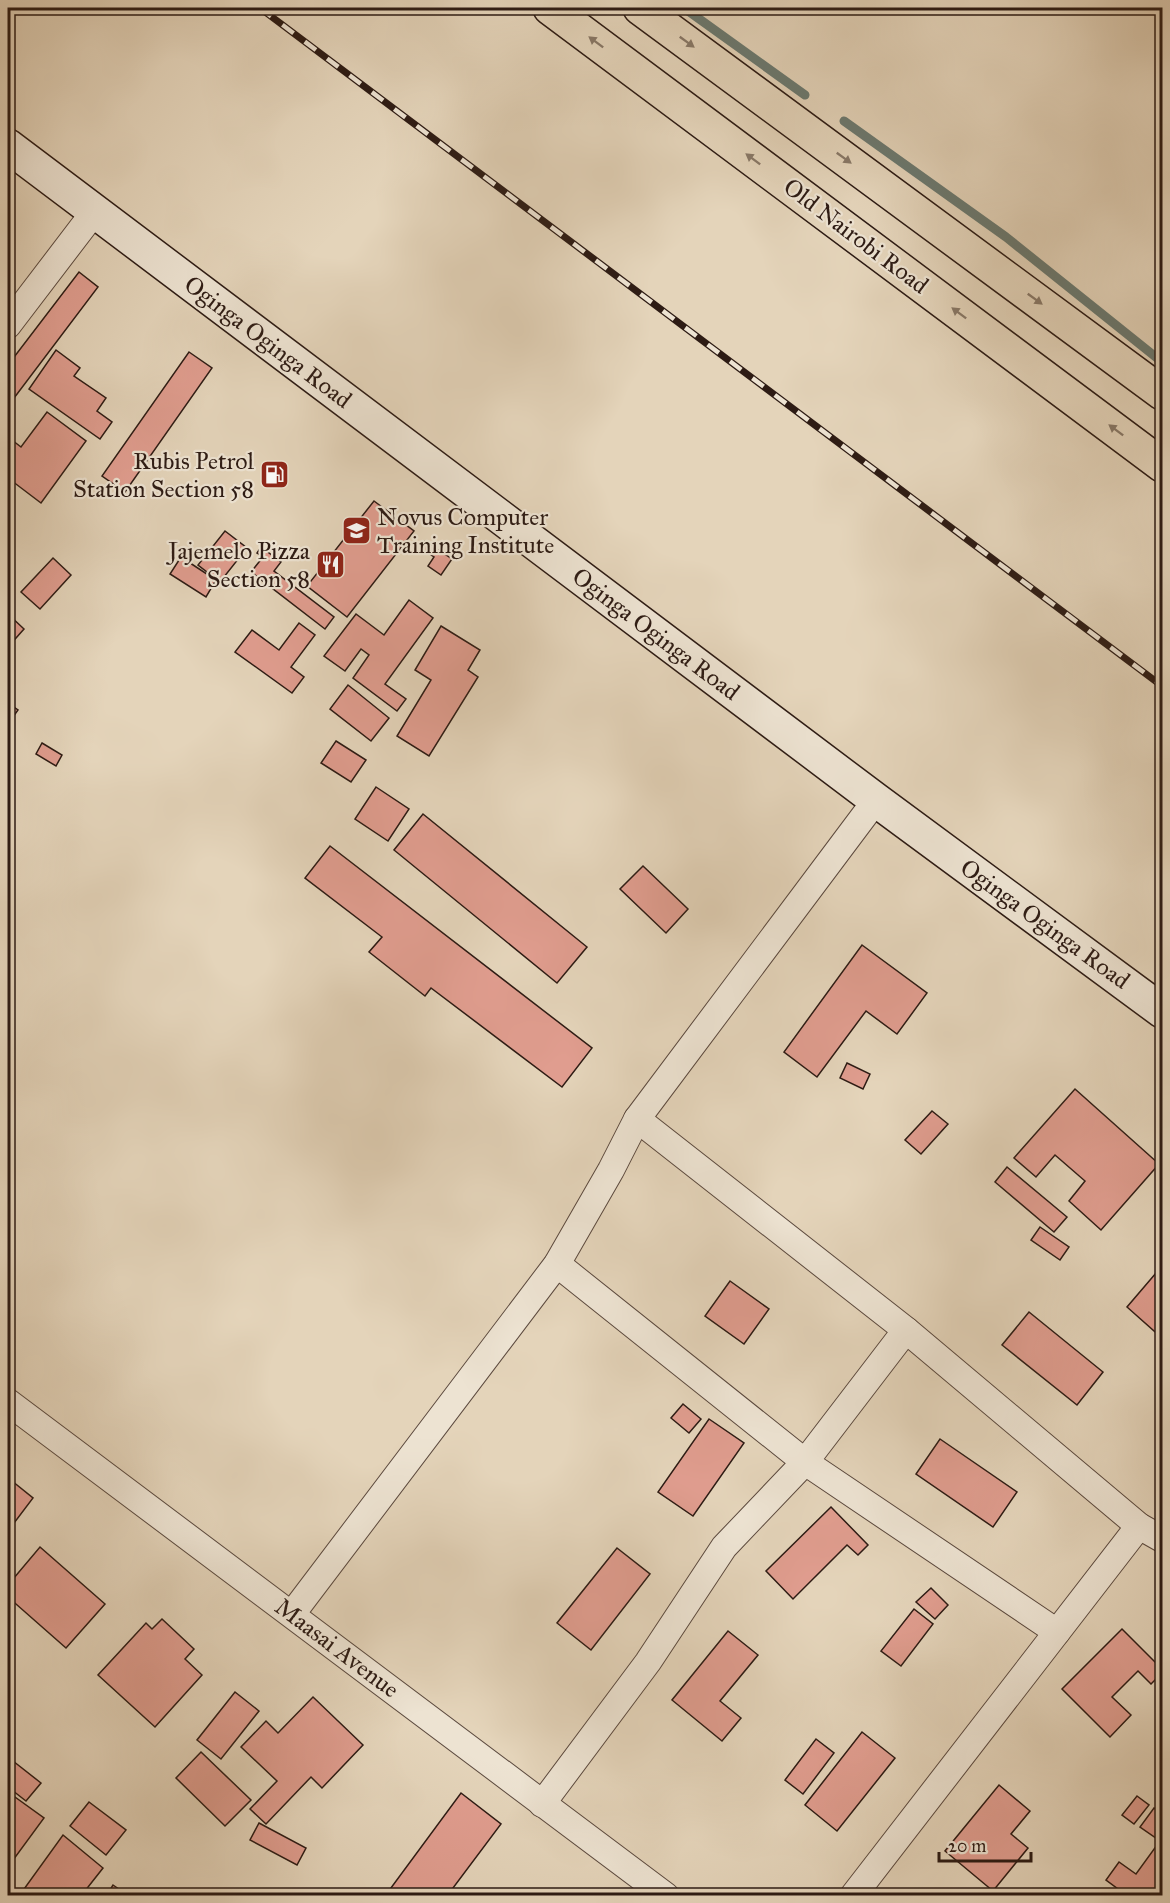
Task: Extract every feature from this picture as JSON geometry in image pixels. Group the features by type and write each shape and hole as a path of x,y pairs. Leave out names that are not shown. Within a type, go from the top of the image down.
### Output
{"highway":[{"name":"Old Nairobi Road","path":"550,8 1162,465"},
{"path":"640,8 1162,393"}],"street":[{"name":"Oginga Oginga Road","path":"8,146 876,800 1162,1011"},
{"path":"8,325 95,211"},
{"path":"292,1614 558,1264 637,1119 876,800"},
{"path":"637,1119 906,1330 1140,1526 1162,1539"},
{"path":"558,1264 804,1462 1057,1632"},
{"path":"542,1804 648,1662 724,1548 804,1462 906,1330"},
{"name":"Maasai Avenue","path":"8,1402 666,1896"},
{"path":"853,1896 1140,1526"}],"building":[{"path":"79,272 98,287 8,406 8,365"},
{"path":"56,350 80,368 74,376 106,398 97,411 112,422 100,439 29,389"},
{"path":"189,352 212,368 125,492 102,476"},
{"path":"47,412 86,441 41,503 8,478 8,437 21,447"},
{"path":"374,501 414,531 347,617 307,586"},
{"path":"225,531 247,548 220,582 198,565"},
{"path":"425,541 452,559 441,575 428,566 434,557 421,548"},
{"path":"261,547 281,562 274,571 334,617 325,629 251,572 263,557 257,553"},
{"path":"181,557 216,580 206,597 170,574"},
{"path":"53,558 71,575 40,609 21,592"},
{"path":"409,600 433,618 385,684 406,699 397,711 353,678 369,655 361,649 345,671 324,656 356,614 384,635"},
{"path":"8,614 24,629 8,647"},
{"path":"299,623 315,635 291,667 304,677 292,693 235,652 252,630 279,650"},
{"path":"441,626 480,650 468,670 478,677 429,756 397,736 431,680 415,670"},
{"path":"348,685 389,718 371,741 330,709"},
{"path":"8,703 18,710 8,724"},
{"path":"336,741 366,760 351,782 321,763"},
{"path":"42,743 62,755 56,766 36,754"},
{"path":"376,787 409,809 388,841 355,819"},
{"path":"423,814 587,947 557,983 394,850"},
{"path":"330,846 592,1048 562,1087 431,988 425,996 369,952 382,937 305,878"},
{"path":"643,866 688,909 666,933 620,889"},
{"path":"862,945 927,993 897,1034 866,1011 817,1077 784,1052"},
{"path":"847,1063 870,1074 863,1089 840,1078"},
{"path":"1075,1089 1159,1164 1101,1230 1069,1201 1085,1181 1055,1155 1036,1177 1014,1158"},
{"path":"932,1111 948,1124 921,1154 905,1140"},
{"path":"1007,1167 1067,1217 1054,1232 995,1182"},
{"path":"1040,1227 1069,1247 1060,1260 1031,1240"},
{"path":"1162,1266 1162,1338 1127,1307"},
{"path":"730,1281 769,1309 744,1344 705,1316"},
{"path":"1029,1312 1103,1372 1077,1405 1002,1345"},
{"path":"683,1404 701,1419 689,1433 671,1418"},
{"path":"709,1419 744,1443 693,1516 658,1492"},
{"path":"940,1439 1017,1492 993,1527 916,1474"},
{"path":"12,1481 33,1498 8,1531 8,1487"},
{"path":"831,1507 868,1545 858,1555 847,1545 793,1599 766,1571"},
{"path":"40,1547 105,1604 66,1648 8,1597 8,1585"},
{"path":"617,1548 650,1574 591,1650 557,1623"},
{"path":"931,1588 948,1605 935,1619 916,1602"},
{"path":"914,1609 933,1624 901,1666 881,1651"},
{"path":"162,1619 194,1649 185,1659 202,1675 155,1727 98,1675 146,1623 152,1629"},
{"path":"1122,1629 1162,1669 1162,1673 1151,1684 1138,1671 1112,1697 1131,1715 1110,1737 1062,1689"},
{"path":"728,1631 758,1655 720,1701 741,1718 722,1741 672,1700"},
{"path":"235,1692 259,1711 221,1759 197,1740"},
{"path":"313,1697 363,1745 322,1788 311,1777 266,1824 250,1809 277,1781 241,1747 266,1721 278,1733"},
{"path":"862,1732 895,1758 837,1831 805,1805"},
{"path":"816,1739 834,1753 803,1794 785,1780"},
{"path":"201,1752 251,1800 225,1826 176,1778"},
{"path":"13,1761 41,1783 26,1801 8,1787 8,1767"},
{"path":"999,1785 1030,1811 1011,1834 1028,1848 993,1891 945,1851"},
{"path":"8,1792 44,1818 8,1867"},
{"path":"461,1793 501,1824 447,1896 385,1896"},
{"path":"1137,1796 1149,1805 1134,1824 1122,1815"},
{"path":"89,1802 126,1830 106,1855 70,1826"},
{"path":"1154,1808 1162,1813 1162,1894 1119,1896 1122,1892 1106,1880 1119,1862 1136,1874 1160,1841 1140,1827"},
{"path":"259,1823 306,1848 297,1865 250,1840"},
{"path":"63,1835 103,1868 81,1896 19,1896"},
{"path":"113,1885 129,1896 106,1896"}],"waterway":[{"path":"684,8 805,95"},
{"path":"844,121 1006,237 1162,362"}],"railway":[{"path":"260,8 1162,686"}],"place":[{"name":"Rubis Petrol Station Section 58","path":"275,475"},
{"name":"Novus Computer Training Institute","path":"356,531"},
{"name":"Jajemelo Pizza Section 58","path":"331,565"}]}
